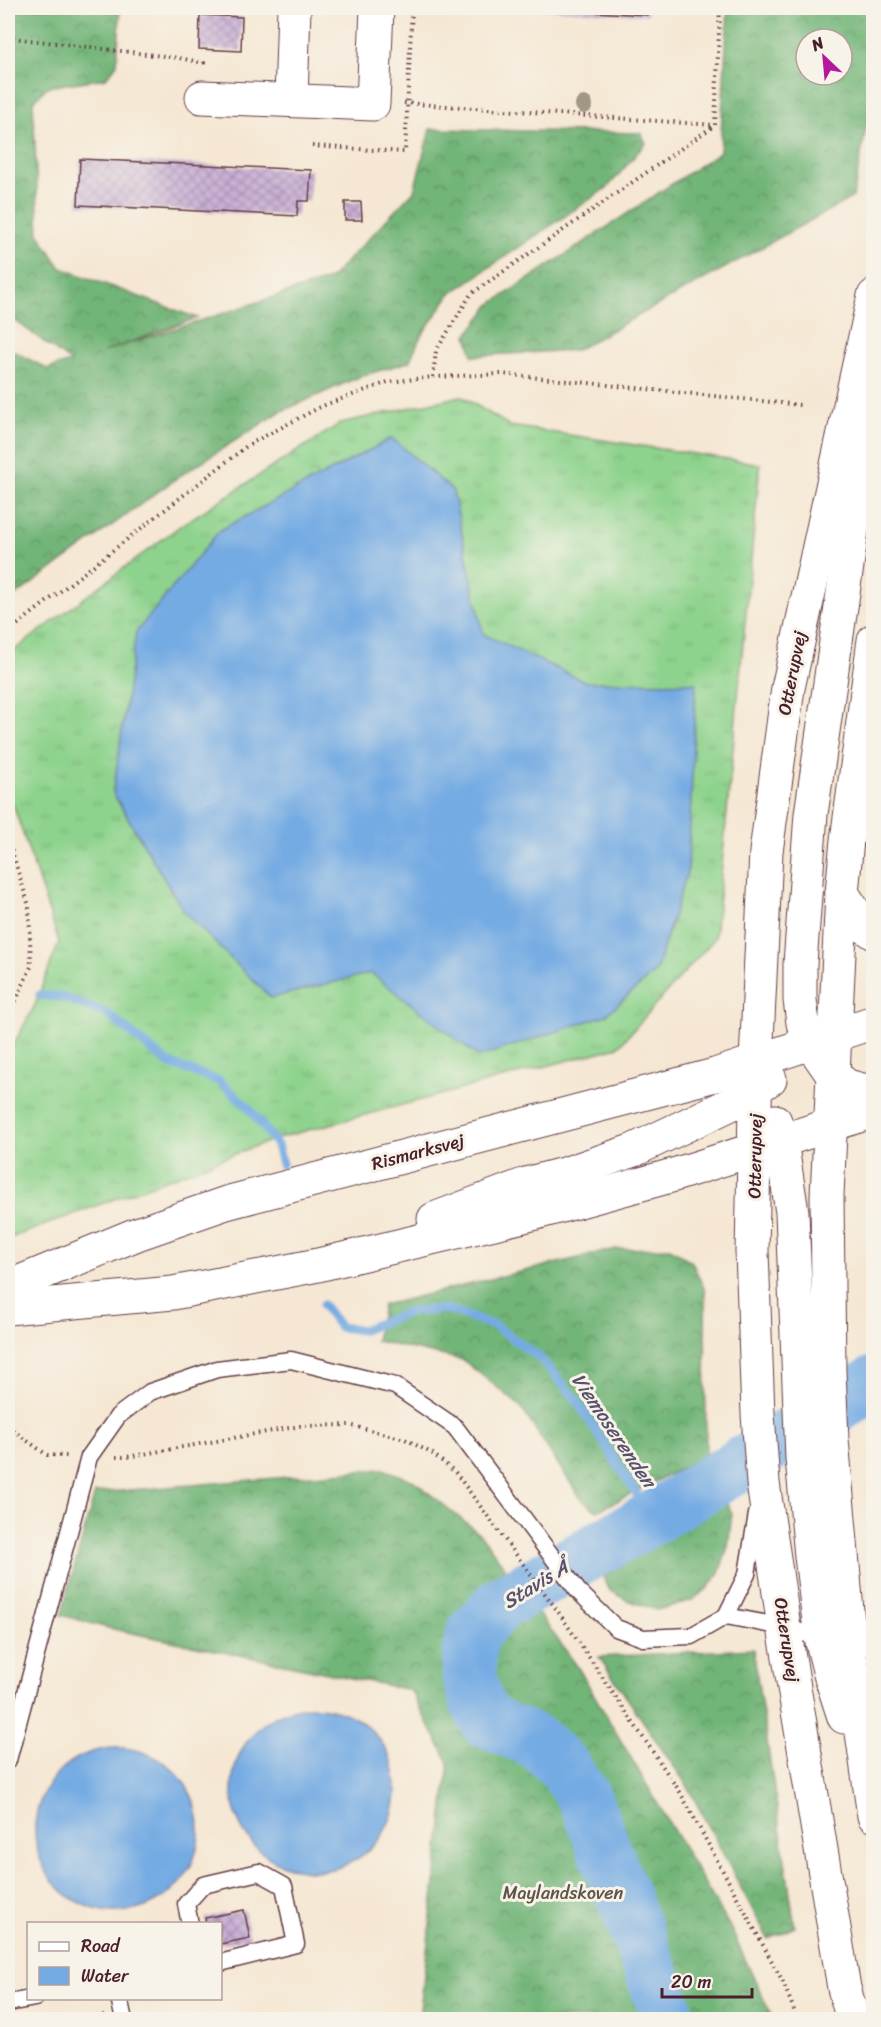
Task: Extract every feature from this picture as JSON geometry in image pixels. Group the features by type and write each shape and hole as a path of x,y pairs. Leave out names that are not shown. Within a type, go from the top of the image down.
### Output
{"main road":[{"path":"291,100 294,8"},
{"path":"202,96 373,104 377,8"},
{"name":"Otterupvej","path":"853,2019 844,1988 762,1483 752,1251 754,1190 771,1142 756,1075 766,852 788,688 873,296"},
{"path":"873,378 810,824 800,964 800,1000 803,1023 848,1091 873,1111"},
{"path":"813,1040 838,951 853,795 873,640"},
{"path":"842,893 864,927 873,933"},
{"name":"Rismarksvej","path":"8,1287 136,1234 226,1203 715,1075 756,1075 813,1040 873,1022"},
{"path":"318,1265 526,1184 564,1174 634,1150 737,1101 756,1075"},
{"path":"8,1308 172,1293 318,1265 532,1214 674,1175 771,1142 848,1091"},
{"path":"848,1091 826,1196 829,1371 832,1439 851,1657 872,1809"},
{"path":"771,1142 792,1212 802,1458 821,1638 872,1809"}],"lane":[{"path":"853,795 873,757"},
{"path":"8,1760 88,1457 118,1416 150,1392 217,1369 291,1360 395,1386 455,1428 578,1591 616,1628 643,1638 691,1636 726,1616 747,1574 762,1483"},
{"path":"726,1616 784,1627 821,1638"},
{"path":"190,1922 186,1904 203,1885 259,1872 284,1886 296,1944 222,1962"},
{"path":"8,2003 27,2000"},
{"path":"119,2000 124,2019"}],"path":[{"path":"715,125 720,8"},
{"path":"13,38 204,63 202,96"},
{"path":"373,104 408,103 715,125"},
{"path":"433,377 436,351 471,294 715,125"},
{"path":"8,632 248,446 322,406 388,382 433,377 502,374 800,405"},
{"path":"8,845 29,906 31,968 8,1018"},
{"path":"8,1427 47,1455 127,1457 300,1426 349,1425 405,1439 433,1454 455,1472 524,1565 681,1792 782,1980 798,2019"}],"green space":[{"path":"8,8 118,8 120,15 117,64 106,78 47,87 33,102 39,235 61,268 197,318 103,352 330,279 414,191 430,129 641,133 646,143 608,187 450,294 421,336 409,362 361,376 280,412 181,475 8,601 8,348 47,369 71,362 8,315"},
{"path":"728,8 873,8 873,92 853,197 576,350 473,356 467,335 491,304 720,152"},
{"path":"461,396 510,426 760,464 715,938 618,1047 275,1139 8,1239 8,1055 35,1005 59,942 14,807 8,800 8,655 180,526 341,423"},
{"path":"670,1248 692,1262 705,1291 706,1456 597,1511 581,1499 520,1406 463,1360 376,1341 383,1305 616,1249"},
{"name":"Maylandskoven","path":"383,1469 414,1481 481,1535 577,1666 729,1925 773,2019 419,2019 449,1763 410,1690 108,1628 61,1615 95,1493"},
{"path":"726,1502 732,1513 728,1547 719,1573 707,1589 692,1600 657,1610 627,1600 608,1589 603,1576"},
{"path":"753,1649 795,1927 768,1939 688,1787 599,1657"}],"water":[{"path":"392,438 453,491 483,634 586,682 696,683 688,869 656,971 606,1015 479,1057 371,973 271,998 184,912 113,793 136,632 220,530"},
{"path":"314,1707 345,1713 372,1731 390,1758 396,1789 390,1820 372,1847 345,1865 314,1871 283,1865 256,1847 238,1820 232,1789 238,1758 256,1731 283,1713"},
{"path":"117,1748 133,1749 148,1754 175,1772 193,1799 198,1814 198,1846 193,1861 175,1888 148,1906 133,1911 117,1912 101,1911 86,1906 59,1888 41,1861 36,1846 35,1830 36,1814 41,1799 59,1772 86,1754 101,1749"}],"building":[{"path":"539,8 648,8 647,15"},
{"path":"200,15 242,17 241,51 199,49"},
{"path":"80,159 311,170 309,201 298,201 297,216 78,205"},
{"path":"345,202 361,202 362,220 345,220"},
{"path":"244,1910 250,1938 222,1944 222,1922 206,1922 205,1918"},
{"path":"104,2015 105,2020 90,2020 90,2018"}],"waterway":[{"name":"Viemoserenden","path":"40,995 61,997 106,1013 168,1063 219,1081 248,1107 277,1145 282,1164"},
{"name":"Viemoserenden","path":"323,1305 340,1327 363,1330 409,1312 447,1309 495,1326 539,1357 575,1398 652,1518"},
{"name":"Stavis Å","path":"670,2020 585,1799 562,1765 537,1742 486,1721 475,1698 469,1676 469,1652 473,1633 501,1603 652,1518 874,1383"}]}
